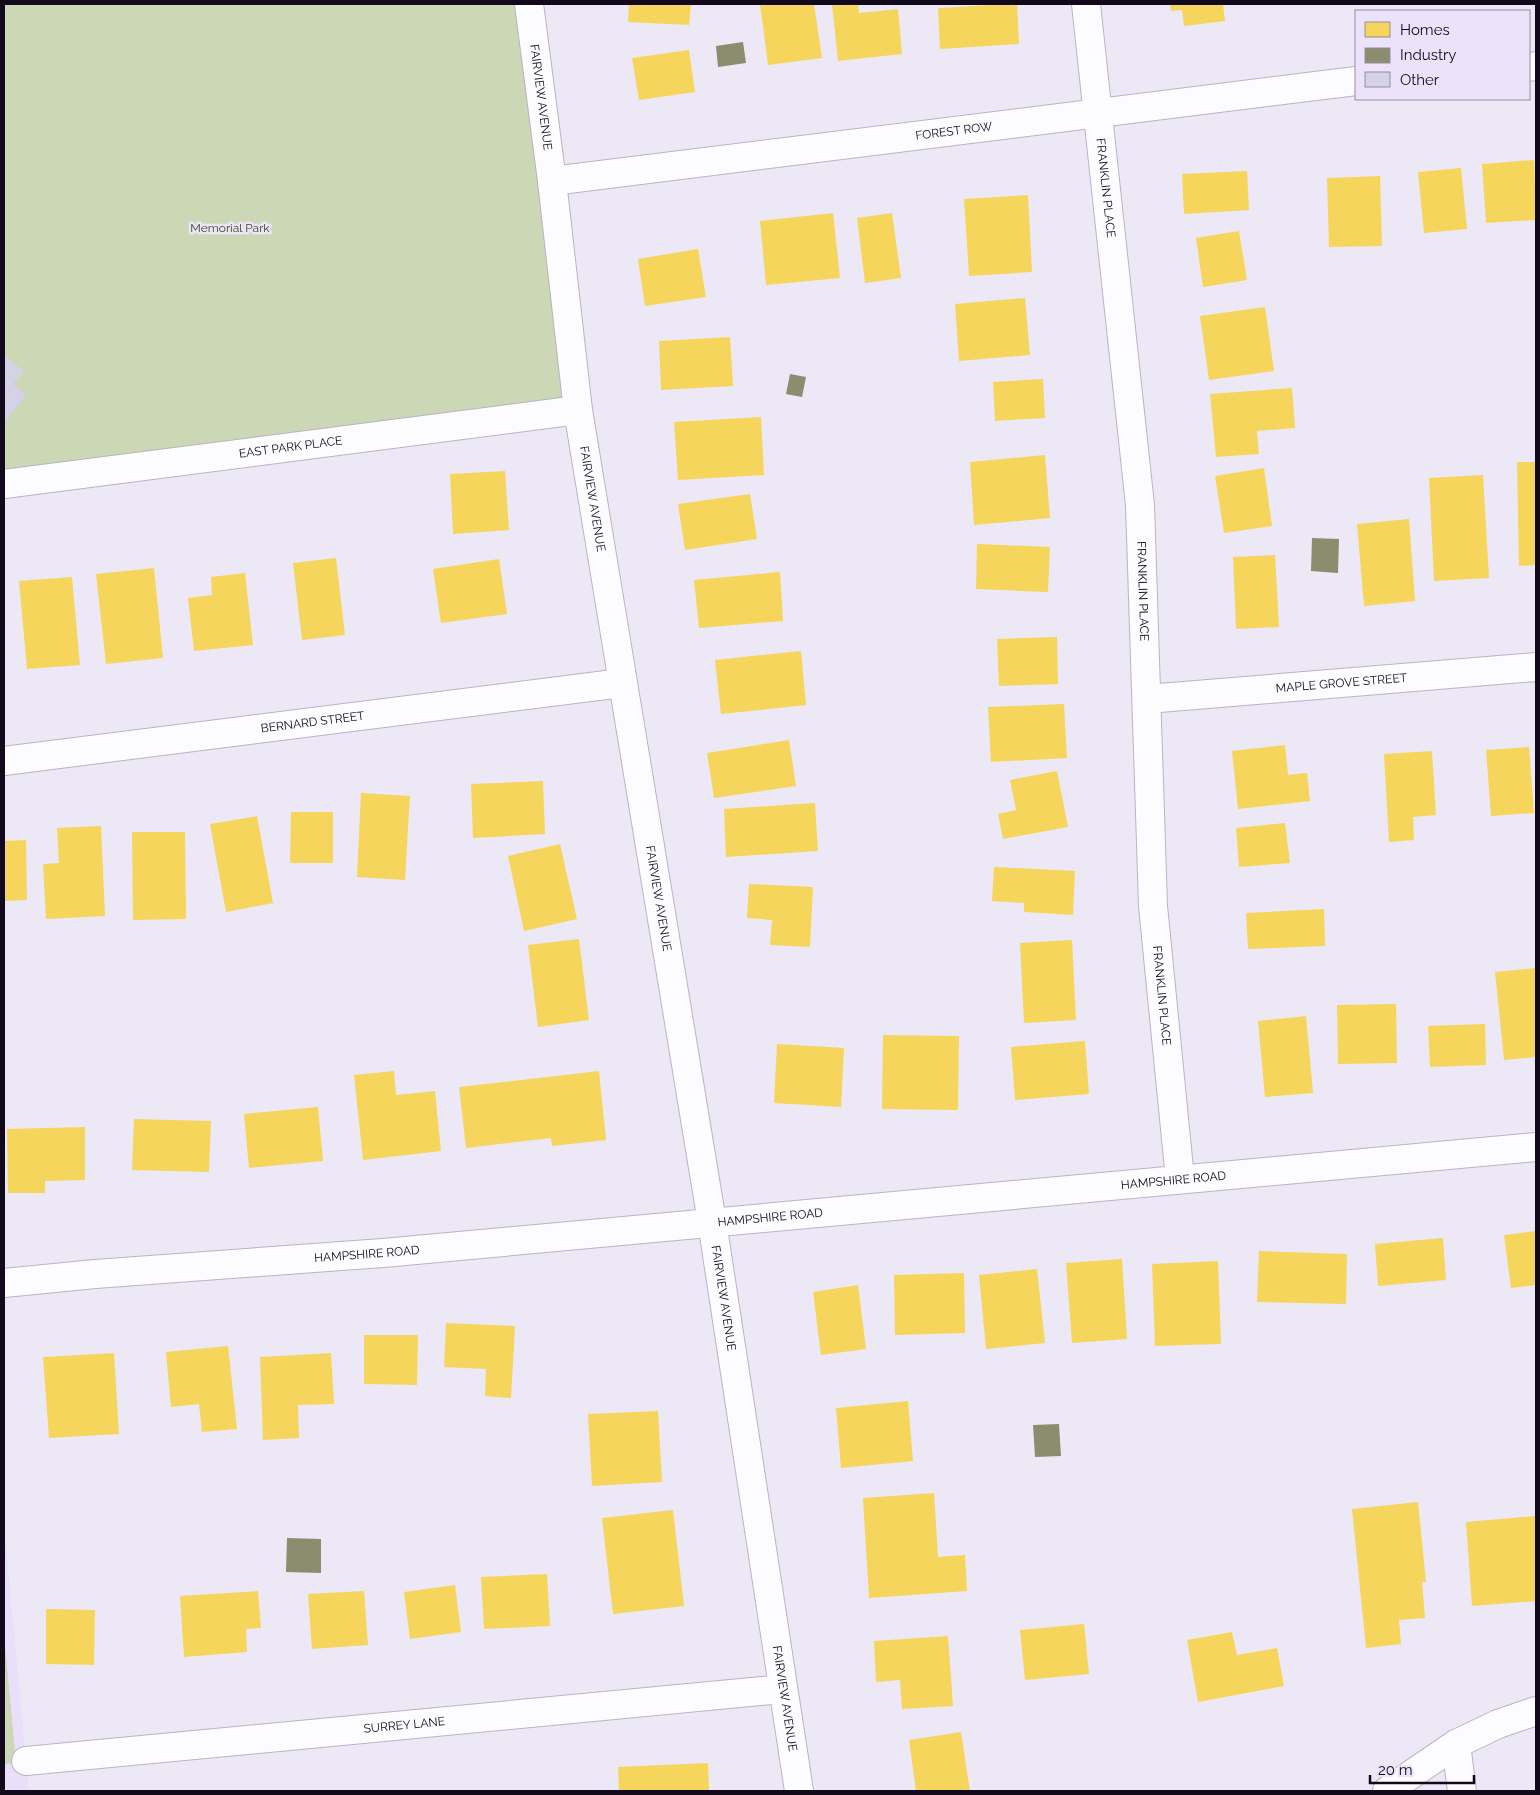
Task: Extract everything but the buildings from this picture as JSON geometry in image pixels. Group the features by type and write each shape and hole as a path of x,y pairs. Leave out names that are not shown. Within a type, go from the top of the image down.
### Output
{"street":[{"name":"FAIRVIEW AVENUE","path":"529,4 552,180 578,410 712,1222 799,1791"},
{"name":"FRANKLIN PLACE","path":"1086,4 1140,504 1152,906 1180,1179"},
{"name":"FOREST ROW","path":"552,180 1355,81"},
{"name":"EAST PARK PLACE","path":"4,484 578,410"},
{"name":"MAPLE GROVE STREET","path":"1147,699 1536,667"},
{"name":"BERNARD STREET","path":"4,760 622,683"},
{"name":"HAMPSHIRE ROAD","path":"4,1283 95,1274 384,1254 712,1222 1536,1147"},
{"name":"SURREY LANE","path":"26,1761 783,1689"},
{"path":"1387,1791 1456,1744 1498,1724 1536,1711"},
{"path":"1456,1744 1462,1791"}],"shaded area":[{"path":"4,1524 26,1761 29,1791 4,1791"}],"green space":[{"name":"Memorial Park","path":"4,4 529,4 578,410 4,484"},
{"path":"4,1634 16,1763 4,1764"}]}
